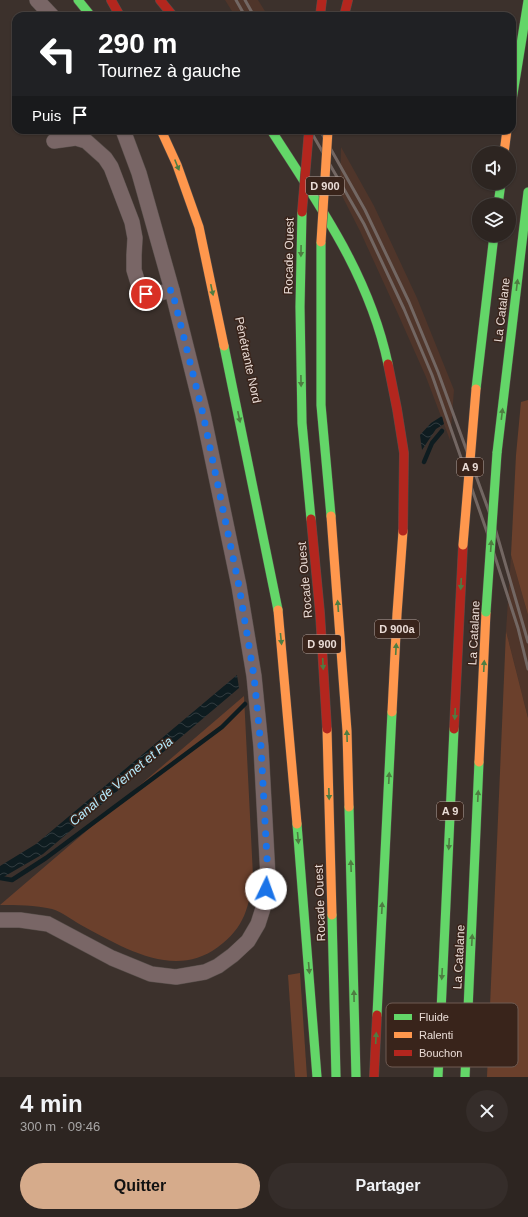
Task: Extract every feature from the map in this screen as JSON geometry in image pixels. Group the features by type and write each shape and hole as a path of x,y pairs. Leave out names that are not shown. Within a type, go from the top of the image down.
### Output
{"highway":[{"path":"78,0 88,12"},
{"path":"111,0 118,12"},
{"path":"160,0 170,12"},
{"path":"320,12 322,0"},
{"path":"340,12 342,0"},
{"path":"345,12 348,0"},
{"path":"516,75 528,1"},
{"path":"163,134 177,165 199,227 277,600 284,669 317,1077"},
{"name":"D 900a","path":"267,134 315,199 355,268 369,301 384,346 398,409 404,453 404,517 397,614 374,1077"},
{"path":"274,134 315,199"},
{"name":"Rocade Ouest","path":"309,134 302,212 300,307 302,423 320,613 327,734 336,1077"},
{"name":"D 900","path":"328,134 321,242 321,405 336,572 347,731 356,1077"},
{"path":"505,146 506,134"},
{"name":"D 900","path":"292,183 295,153"},
{"name":"Pénétrante Nord","path":"196,190 207,226 246,410 269,535 277,600"},
{"name":"La Catalane","path":"469,1003 486,612 497,453 528,192"},
{"name":"La Catalane","path":"441,1003 463,546 476,389 493,242"},
{"name":"D 900","path":"295,447 304,523 320,613"},
{"name":"La Catalane","path":"438,1067 438,1077"},
{"name":"La Catalane","path":"466,1067 466,1077"}],"street":[{"path":"37,0 48,12"},
{"path":"0,920 20,920 48,924 112,958 151,974 176,977 205,972 218,966 233,954 248,941 258,924 265,902 268,877 261,747 254,676 239,586 203,414 172,290 139,172 125,134"},
{"path":"54,141 76,138 86,141 105,158 111,167 132,222 135,238 134,270 138,283 146,294 152,295 172,290"}],"shaded area":[{"path":"225,0 258,0 266,12 232,12"},
{"path":"341,147 374,206 417,298 454,390 450,440 426,377 360,231 340,192"},
{"path":"528,400 528,615 511,555 516,455 521,402"},
{"path":"511,555 528,615 528,718 506,631"},
{"path":"506,631 528,718 528,1077 487,1077 487,1067 518,1067 518,1003 490,1003"},
{"path":"244,696 253,876 250,897 244,916 234,932 218,947 201,956 184,961 148,957 114,942 56,910 33,906 0,905"},
{"path":"300,973 307,1077 295,1077 288,975"}],"water":[{"path":"442,416 444,424 436,429 422,450 420,435 431,423"},
{"name":"Canal de Vernet et Pia","path":"237,675 239,688 43,854 0,879 0,866 36,844"}],"waterway":[{"path":"424,462 432,443 442,431"},
{"path":"0,878 12,880 46,858 222,727 245,704"}],"railway":[{"path":"236,0 243,12"},
{"path":"245,0 252,12"},
{"path":"312,134 364,224 404,309 432,375 487,532 518,628 528,669"},
{"path":"322,134 365,210 409,302 438,372 495,528 528,642"}],"traffic: fast":[{"path":"78,0 88,12"},
{"path":"516,75 528,1"},
{"path":"274,134 324,213 355,270 379,331 388,364"},
{"path":"499,198 500,190"},
{"path":"497,453 528,192"},
{"path":"302,212 300,307 302,423 311,519"},
{"path":"321,242 321,405 331,516"},
{"path":"476,389 493,242"},
{"path":"224,346 278,610"},
{"path":"486,612 497,453"},
{"path":"377,1015 392,712"},
{"path":"441,1003 454,729"},
{"path":"468,1003 479,762"},
{"path":"349,807 356,1077"},
{"path":"297,824 317,1077"},
{"path":"332,915 336,1077"},
{"path":"438,1067 438,1077"},
{"path":"465,1067 465,1077"}],"traffic: slow":[{"path":"163,134 177,165 199,227 224,346"},
{"path":"321,242 328,134"},
{"path":"505,146 506,134"},
{"path":"463,545 476,389"},
{"path":"331,516 347,731 349,807"},
{"path":"392,712 403,531"},
{"path":"278,610 297,824"},
{"path":"479,762 486,612"},
{"path":"327,729 332,915"}],"traffic: jam":[{"path":"111,0 118,12"},
{"path":"160,0 170,12"},
{"path":"320,12 322,0"},
{"path":"345,12 348,0"},
{"path":"302,212 309,134"},
{"path":"388,364 404,453 403,531"},
{"path":"311,519 320,613 327,729"},
{"path":"454,729 463,545"},
{"path":"374,1077 377,1015"}],"route":[{"path":"146,294 152,295 172,290 203,414 239,586 254,676 261,747 268,877 266,889"}]}
